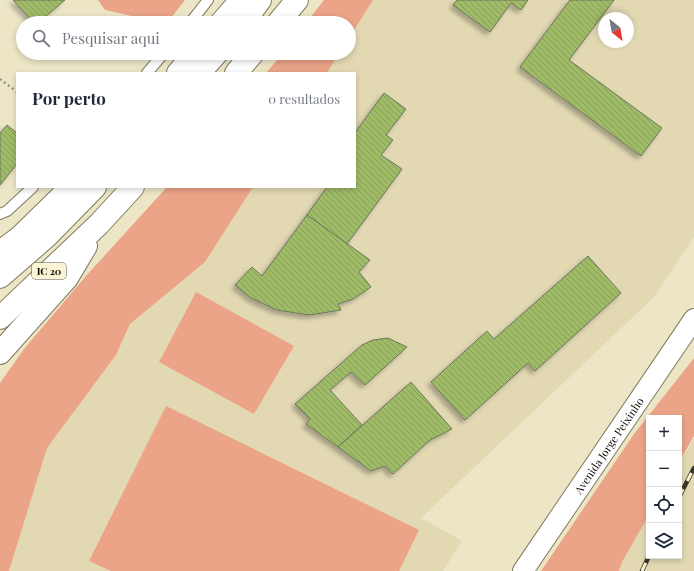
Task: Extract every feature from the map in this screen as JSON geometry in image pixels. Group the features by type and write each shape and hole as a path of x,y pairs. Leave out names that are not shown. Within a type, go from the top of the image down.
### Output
{"highway":[{"path":"227,16 241,0"},
{"path":"248,16 260,0"},
{"path":"284,16 297,0"},
{"path":"179,72 189,60"},
{"path":"200,72 211,60"},
{"path":"237,72 247,60"},
{"path":"0,252 20,237 70,188"},
{"name":"IC 20","path":"0,277 46,237 94,188"},
{"name":"IC 20","path":"0,318 99,224 133,188"},
{"path":"0,352 67,278 99,224"}],"street":[{"name":"Avenida Jorge Peixinho","path":"523,571 694,319"}],"lane":[{"path":"195,16 208,0"},
{"path":"148,72 158,60"},
{"path":"0,214 6,211 32,188"},
{"path":"641,397 694,335"}],"path":[{"path":"0,79 16,91"}],"shaded area":[{"path":"98,0 185,0 172,16 132,16 105,10"},
{"path":"324,0 373,0 356,27 356,16 311,16"},
{"path":"373,0 694,0 694,237 654,297 421,518 462,541 443,571 9,571 47,448 116,355 130,324 205,262 252,188 356,188 356,72 328,72 335,60 356,60 356,27"},
{"path":"277,60 335,60 328,72 267,72"},
{"path":"166,188 252,188 205,262 130,324 116,355 47,448 9,571 0,571 0,383 24,349 85,277"},
{"path":"196,292 294,346 254,414 159,362"},
{"path":"694,358 694,436 682,457 682,415 649,415"},
{"path":"166,406 419,530 399,571 111,571 89,561"},
{"path":"646,419 646,520 622,562 619,571 541,571 634,434"},
{"path":"694,438 694,571 619,571 622,562 646,520 646,559 682,559 682,459"}],"building":[{"path":"13,0 65,0 46,16 28,16"},
{"path":"457,0 528,0 521,10 511,3 490,32 453,5"},
{"path":"570,0 614,0 605,12 598,12 598,21 569,60 662,128 641,156 520,67"},
{"path":"384,93 406,109 386,135 393,140 381,155 402,169 347,244 307,215 326,188 356,188 356,132"},
{"path":"7,125 16,132 16,165 0,185 0,133"},
{"path":"307,215 370,260 359,272 371,287 353,299 338,304 341,310 309,315 277,310 251,298 235,285 252,267 262,276"},
{"path":"588,256 621,293 535,371 528,363 465,420 431,382 487,331 494,339"},
{"path":"388,338 407,347 365,385 351,372 330,390 362,425 338,447 306,424 310,419 295,404 362,345 373,340"},
{"path":"411,382 452,429 430,440 393,474 385,466 371,471 338,447"}],"railway":[{"path":"682,491 694,468"},
{"path":"642,571 648,559"}]}
